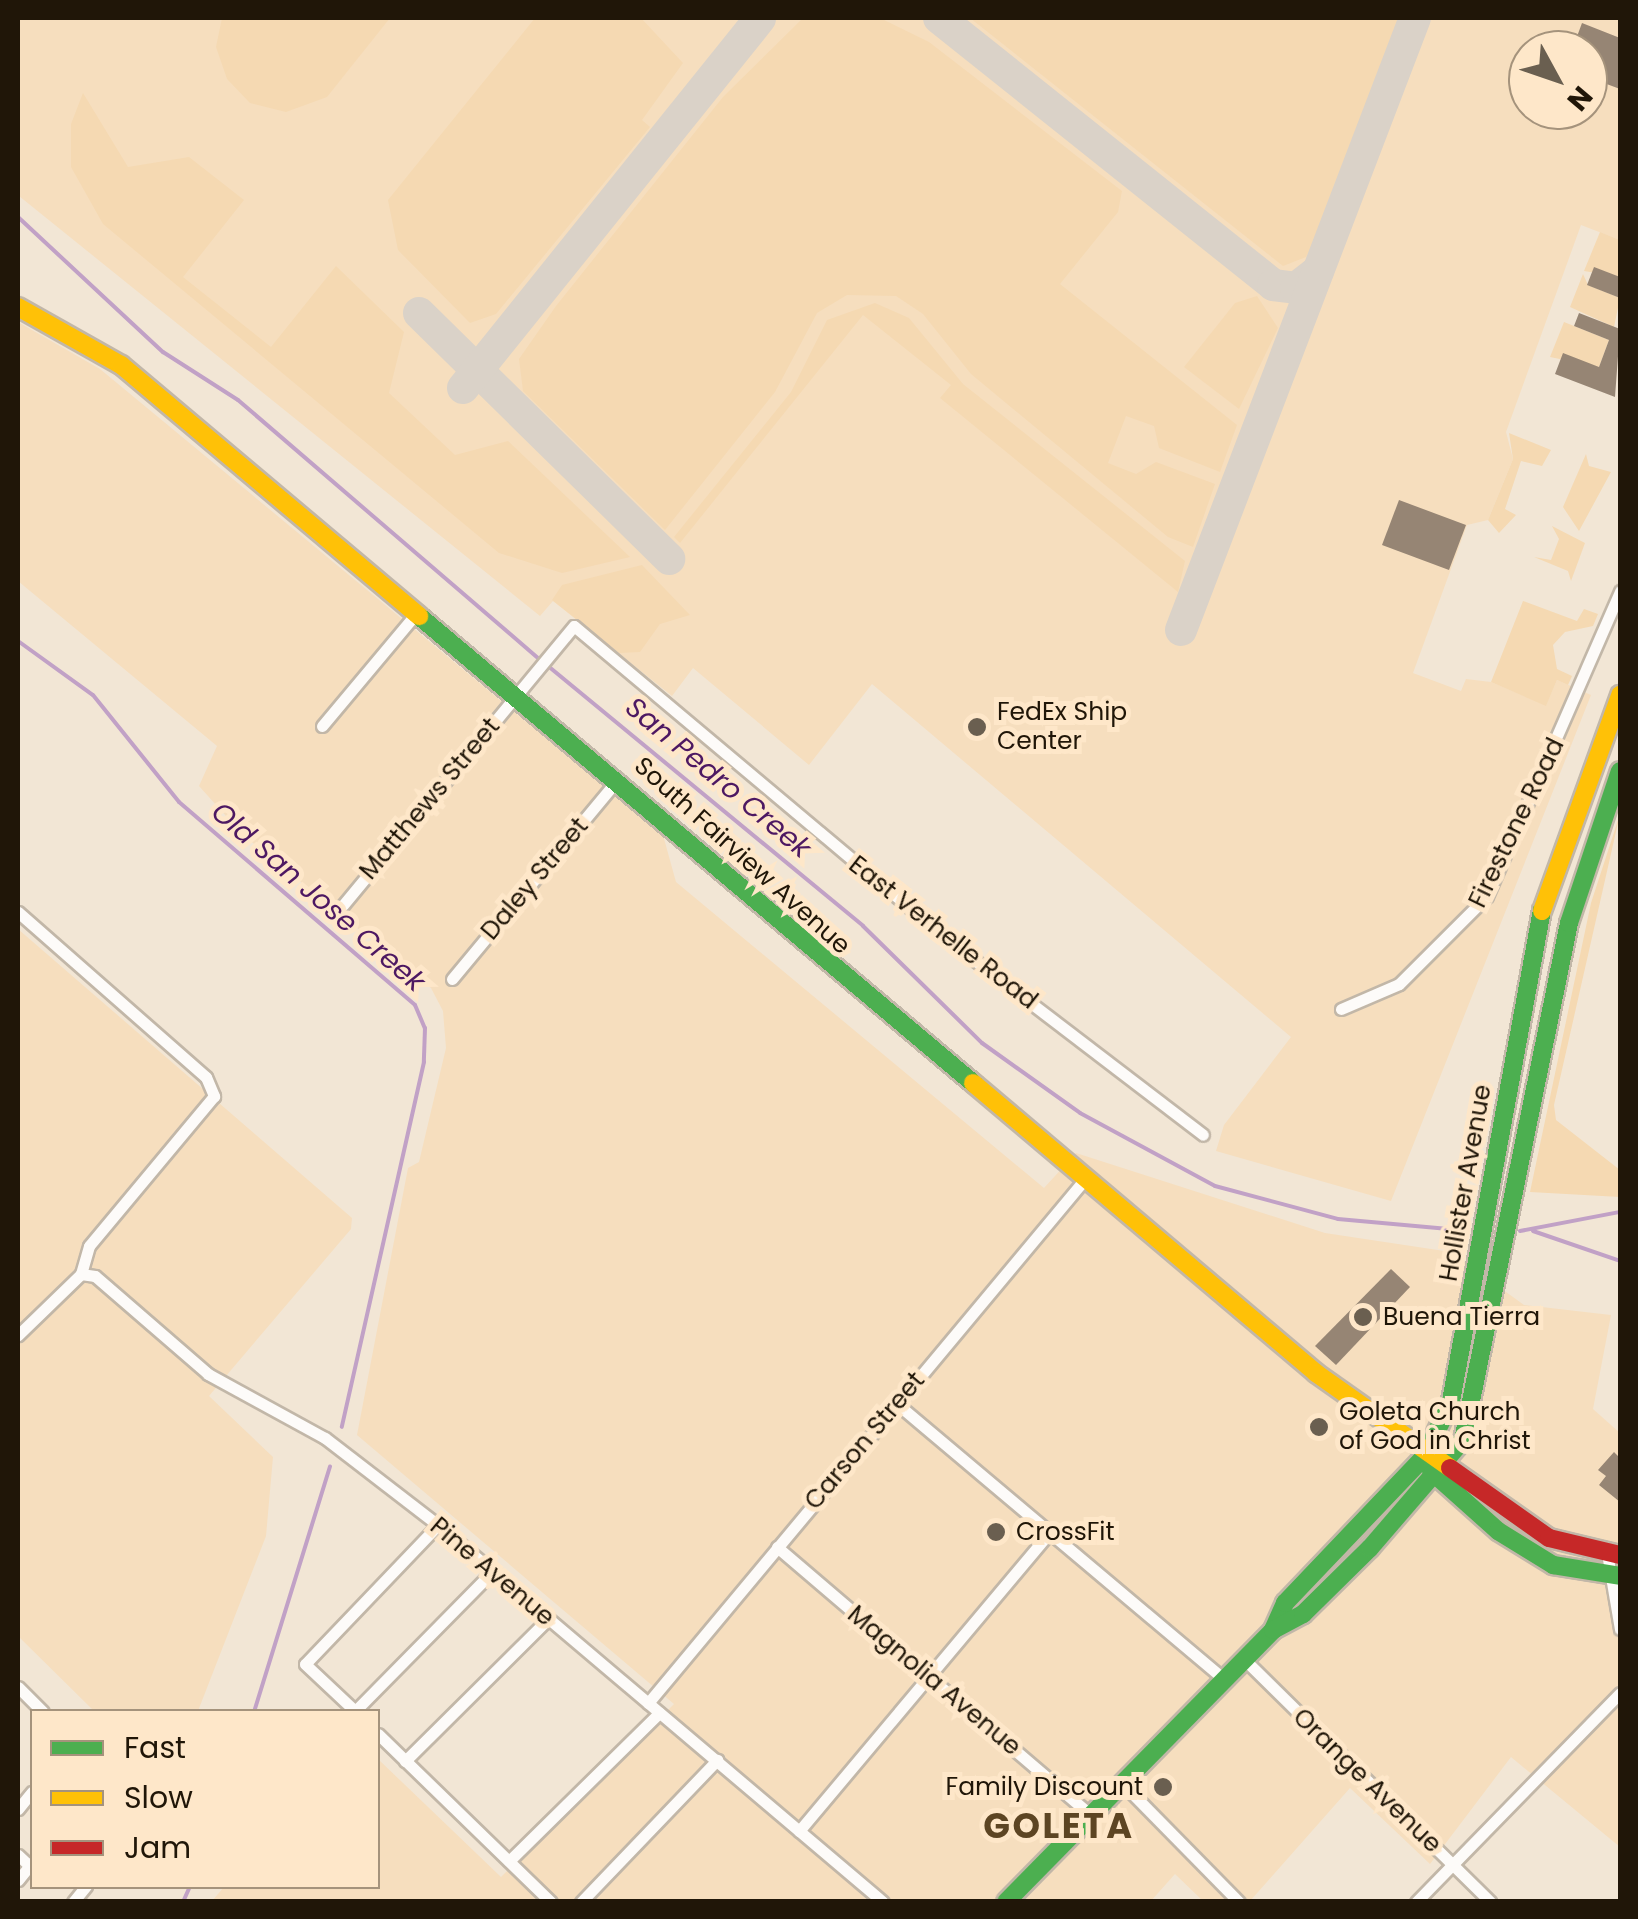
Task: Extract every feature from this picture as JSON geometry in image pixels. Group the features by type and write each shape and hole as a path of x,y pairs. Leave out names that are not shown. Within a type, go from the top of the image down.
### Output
{"main road":[{"name":"South Fairview Avenue","path":"18,307 113,359 518,694 1084,1180 1425,1456 1448,1461 1549,1538 1614,1554"},
{"name":"Hollister Avenue","path":"1273,1630 1285,1603 1425,1456 1454,1392 1543,906 1620,694"},
{"name":"Hollister Avenue","path":"1006,1902 1273,1630 1303,1614 1434,1478 1470,1425 1579,883 1620,771"},
{"name":"South Fairview Avenue","path":"1425,1456 1434,1478"},
{"path":"1434,1478 1553,1565 1614,1575"}],"street":[{"name":"Firestone Road","path":"1342,1009 1399,984 1478,909 1620,591"},
{"path":"322,726 418,611"},
{"name":"East Verhelle Road","path":"518,694 574,626 887,891 1202,1135"},
{"name":"Matthews Street","path":"343,905 518,694"},
{"name":"Daley Street","path":"452,978 618,779"},
{"path":"18,912 214,1090 206,1114 89,1246 81,1274 18,1335"},
{"name":"Carson Street","path":"648,1703 1084,1180"},
{"name":"Pine Avenue","path":"81,1274 95,1276 208,1374 324,1438 438,1526 883,1902"},
{"path":"896,1403 1224,1679"},
{"path":"351,1709 305,1664 438,1526"},
{"path":"799,1831 1051,1532"},
{"name":"Magnolia Avenue","path":"777,1547 1091,1815"},
{"name":"South Fairview Avenue","path":"1614,1554 1620,1630"},
{"path":"357,1709 493,1571"},
{"path":"405,1761 548,1619"},
{"name":"Orange Avenue","path":"1244,1659 1490,1902"},
{"path":"18,1687 40,1709"},
{"path":"1416,1902 1620,1693"},
{"path":"509,1861 660,1712"},
{"path":"380,1736 551,1902"},
{"path":"581,1902 717,1760"},
{"path":"1122,1783 1239,1902"}],"shaded area":[{"path":"18,18 1620,18 1620,240 1581,225 1506,432 1513,459 1488,520 1467,525 1413,673 1461,691 1466,679 1491,682 1546,705 1557,680 1591,695 1391,1201 1216,1151 1224,1125 1291,1037 872,684 809,765 693,668 672,696 553,601 540,616 19,196"},
{"path":"222,18 390,18 327,97 286,112 250,103 227,79 216,47"},
{"path":"535,18 641,18 683,63 642,120 650,127 496,314 470,323 398,250 388,200"},
{"path":"803,18 880,18 929,42 1122,191 1118,212 1060,284 1237,425 1220,472 1159,448 1154,426 1126,416 1108,463 1136,474 1156,462 1215,484 1193,547 1168,537 971,374 923,314 896,296 847,295 817,313 775,392 665,530 523,391 519,359 556,306 723,97"},
{"path":"970,18 1402,18 1318,236 1306,257 1283,266"},
{"path":"83,93 128,167 189,157 244,200 183,277 271,347 336,266 404,332 389,393 455,455 508,441 630,557 562,573 499,553 103,224 71,167 71,124"},
{"path":"1600,232 1620,240 1620,277 1584,271"},
{"path":"1583,274 1588,285 1620,298 1614,327 1570,307"},
{"path":"1257,296 1278,328 1239,409 1184,367 1235,303"},
{"path":"875,303 909,318 963,384 1185,561 1178,592 940,398 951,385 863,315 680,543 674,537 791,392 827,320"},
{"path":"18,322 100,369 663,835 676,882 1044,1188 1076,1153 1325,1233 1451,1252 1524,1305 1611,1315 1593,1409 1620,1433 1620,1847 1511,1757 1430,1864 1350,1788 1250,1901 1203,1901 1175,1874 1150,1902 212,1901 222,1889 380,1889 380,1761 501,1877 674,1704 357,1435 408,1168 419,1162 446,1048 443,1011 431,988 243,835 199,786 217,746 18,581"},
{"path":"1564,322 1609,340 1599,367 1550,357"},
{"path":"1509,433 1551,450 1542,466 1521,461 1505,509 1516,515 1499,533 1488,520 1513,459"},
{"path":"1586,454 1589,466 1611,472 1579,531 1563,507"},
{"path":"1552,526 1585,543 1571,581 1568,571 1534,557 1551,560 1559,539"},
{"path":"642,565 690,615 660,624 640,652 619,653 552,600 562,585"},
{"path":"1523,601 1577,621 1584,609 1598,614 1593,626 1565,632 1553,645 1557,669 1572,676 1568,685 1557,680 1546,706 1491,682"},
{"path":"1620,814 1554,1105 1556,1120 1620,1170 1620,1197 1530,1192 1591,903"},
{"path":"18,929 352,1218 351,1229 209,1396 273,1457 266,1536 199,1709 92,1709 18,1636"}],"building":[{"path":"1582,23 1600,30 1579,30"},
{"path":"1608,33 1620,38 1620,89 1608,84"},
{"path":"1594,267 1620,277 1620,298 1587,285"},
{"path":"1579,313 1620,329 1615,397 1555,374 1563,353 1599,367 1609,340 1574,326"},
{"path":"1399,500 1466,525 1449,570 1382,545"},
{"name":"Buena Tierra","path":"1391,1269 1410,1287 1336,1365 1315,1346"},
{"path":"1614,1452 1620,1458 1620,1502 1599,1485 1606,1476 1598,1470"}],"waterway":[{"name":"San Pedro Creek","path":"18,217 163,352 238,400 540,660"},
{"name":"Old San Jose Creek","path":"18,641 93,695 179,802 415,1005 425,1028 424,1062 342,1427"},
{"path":"548,666 863,926 982,1043 1080,1113 1215,1186 1338,1219 1460,1230"},
{"name":"San Pedro Creek","path":"1520,1231 1620,1212"},
{"path":"1533,1231 1620,1261"},
{"name":"Old San Jose Creek","path":"255,1709 330,1467"},
{"name":"Old San Jose Creek","path":"183,1902 189,1889"}],"taxiway":[{"path":"463,388 760,18"},
{"path":"939,18 1273,285 1296,288 1318,271"},
{"path":"1181,630 1415,18"},
{"path":"419,313 669,559"}],"traffic: fast":[{"path":"419,616 973,1083"},
{"path":"1006,1902 1273,1630 1303,1614 1370,1548 1463,1440 1569,923 1620,771"},
{"path":"1273,1630 1285,1603 1425,1456 1451,1401 1542,911"},
{"path":"1431,1471 1498,1531 1553,1565 1620,1576"}],"traffic: slow":[{"path":"18,307 121,365 419,616"},
{"path":"1542,911 1620,695"},
{"path":"973,1083 1316,1373 1450,1468"}],"traffic: jam":[{"path":"1450,1468 1549,1538 1620,1555"}],"place":[{"name":"FedEx Ship Center","path":"977,727"},
{"name":"Buena Tierra","path":"1363,1317"},
{"name":"Goleta Church of God in Christ","path":"1319,1427"},
{"name":"CrossFit","path":"996,1532"},
{"name":"Family Discount","path":"1163,1787"}],"district":[{"name":"GOLETA","path":"1059,1826"}]}
